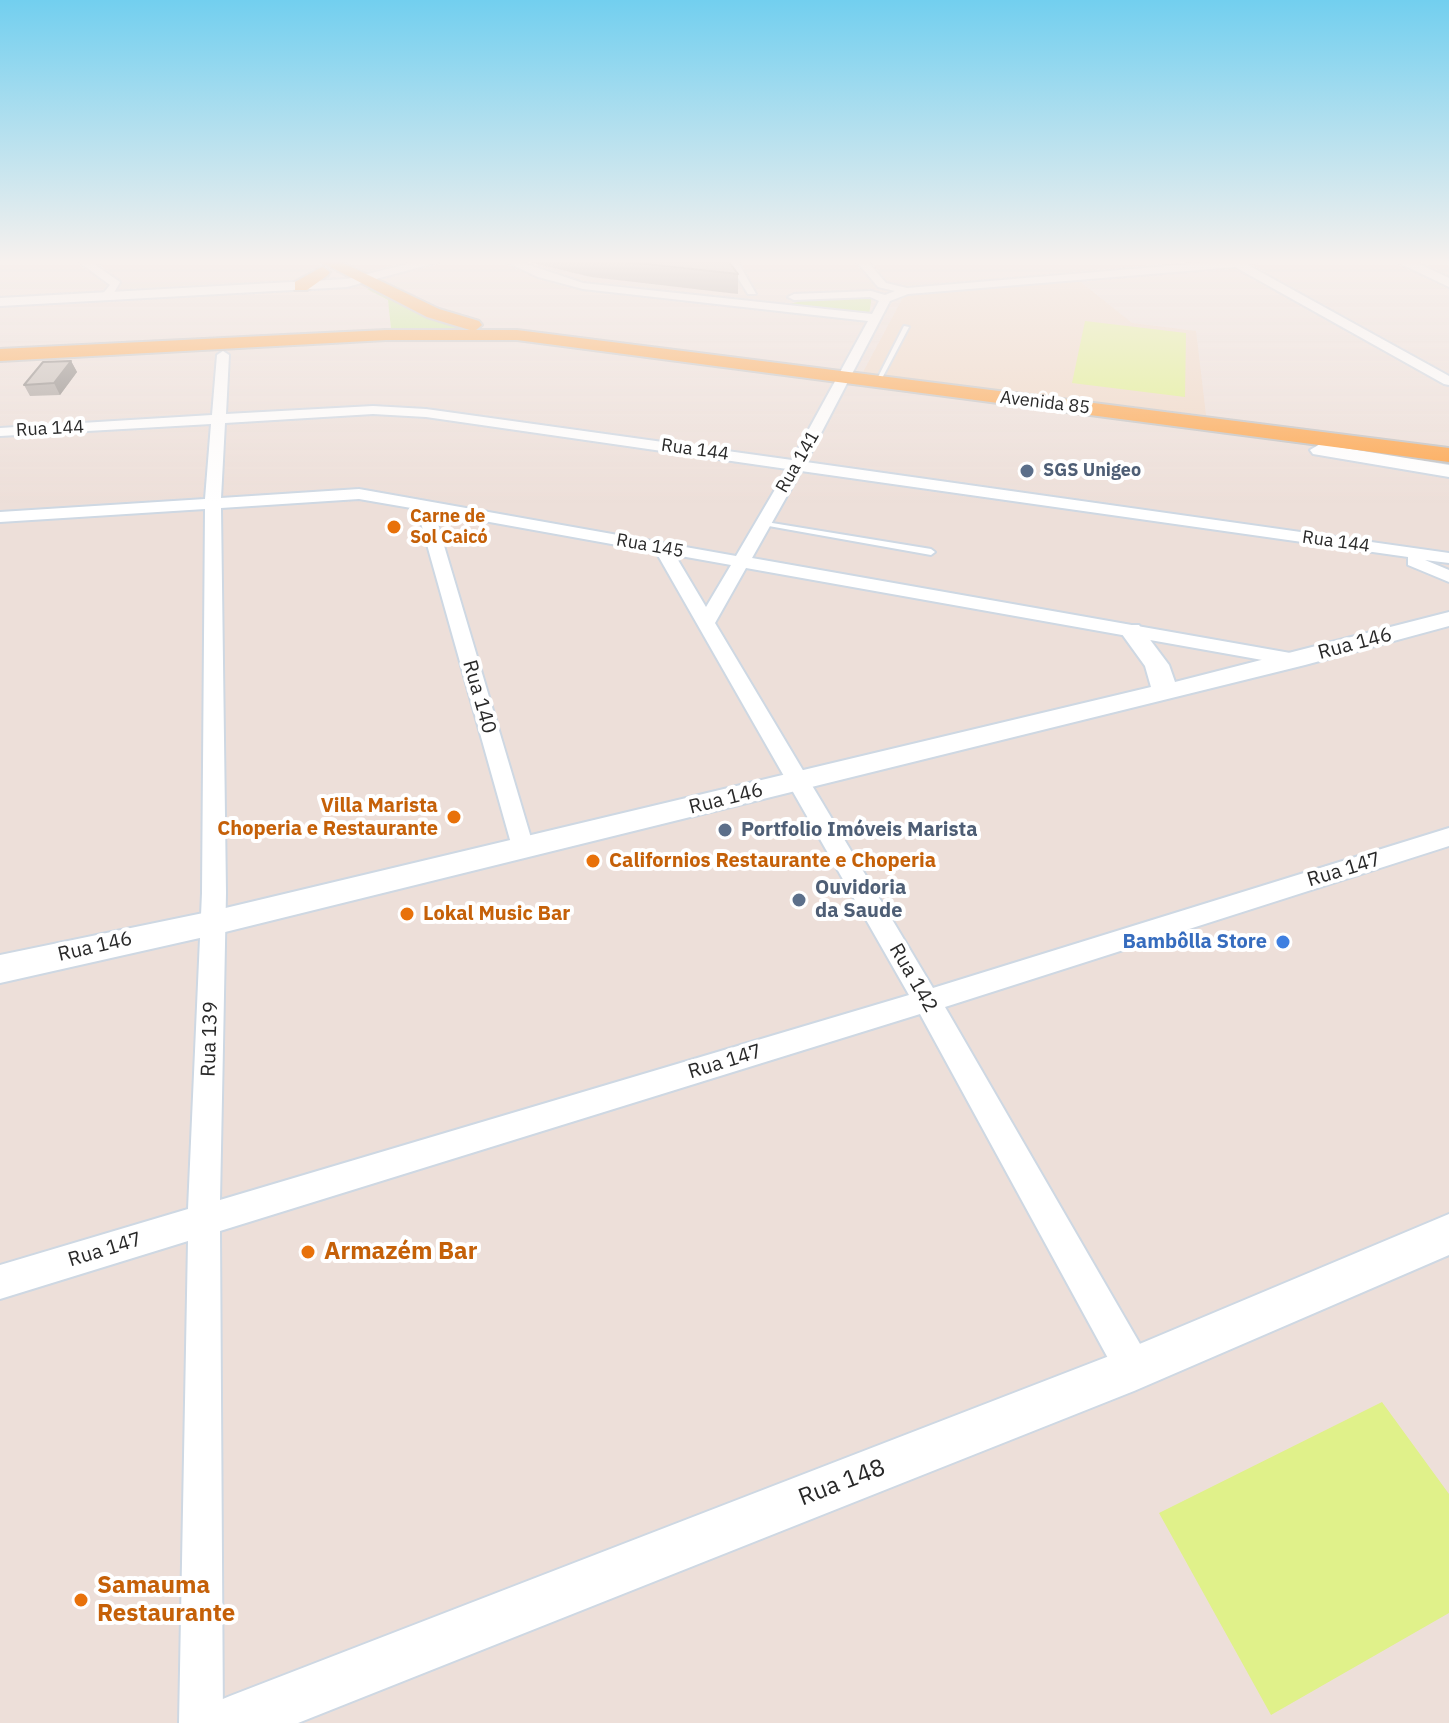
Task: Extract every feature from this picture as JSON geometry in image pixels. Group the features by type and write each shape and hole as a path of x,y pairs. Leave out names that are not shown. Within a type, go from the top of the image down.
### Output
{"main road":[{"name":"Avenida 85","path":"0,355 246,342"},
{"name":"Avenida 85","path":"0,367 223,355 367,342"},
{"name":"Avenida 85","path":"435,342 556,352 842,384 1322,444 1449,453"},
{"name":"Avenida 85","path":"566,342 842,384 877,382 1322,444 1449,468"}],"street":[{"name":"Rua 141","path":"706,623 863,342"},
{"path":"1379,342 1449,381"},
{"name":"Rua 139","path":"201,1723 204,1220 213,923 213,502 216,419 223,355"},
{"name":"Rua 144","path":"0,432 373,410 426,413 1449,558"},
{"name":"Rua 145","path":"1,520 213,502 359,494 1296,660"},
{"name":"Rua 140","path":"425,508 447,538 522,848"},
{"path":"447,538 481,517"},
{"name":"Rua 142","path":"662,548 927,1001 1134,1369"},
{"name":"Rua 144","path":"1386,549 1449,577"},
{"name":"Rua 146","path":"0,969 213,923 1296,660 1449,619"},
{"path":"1131,630 1152,657 1165,691"},
{"name":"Rua 147","path":"0,1282 927,1001 1449,837"},
{"name":"Rua 148","path":"230,1723 1134,1369 1449,1234"}],"lane":[{"path":"877,382 898,342"},
{"path":"763,523 931,552"}],"shaded area":[{"path":"879,342 1197,342 1206,415 862,374"}],"green space":[{"path":"1081,342 1186,342 1185,397 1072,383"},
{"path":"1382,1402 1449,1494 1449,1613 1271,1715 1159,1513"}],"building":[{"path":"71,361 54,383 24,385 43,362"}],"place":[{"name":"SGS Unigeo","path":"1027,471"},
{"name":"Carne de Sol Caicó","path":"394,527"},
{"name":"Villa Marista Choperia e Restaurante","path":"454,817"},
{"name":"Portfolio Imóveis Marista","path":"725,830"},
{"name":"Californios Restaurante e Choperia","path":"593,861"},
{"name":"Ouvidoria da Saude","path":"799,900"},
{"name":"Lokal Music Bar","path":"407,914"},
{"name":"Bambôlla Store","path":"1283,942"},
{"name":"Armazém Bar","path":"308,1252"},
{"name":"Samauma Restaurante","path":"81,1600"}]}
